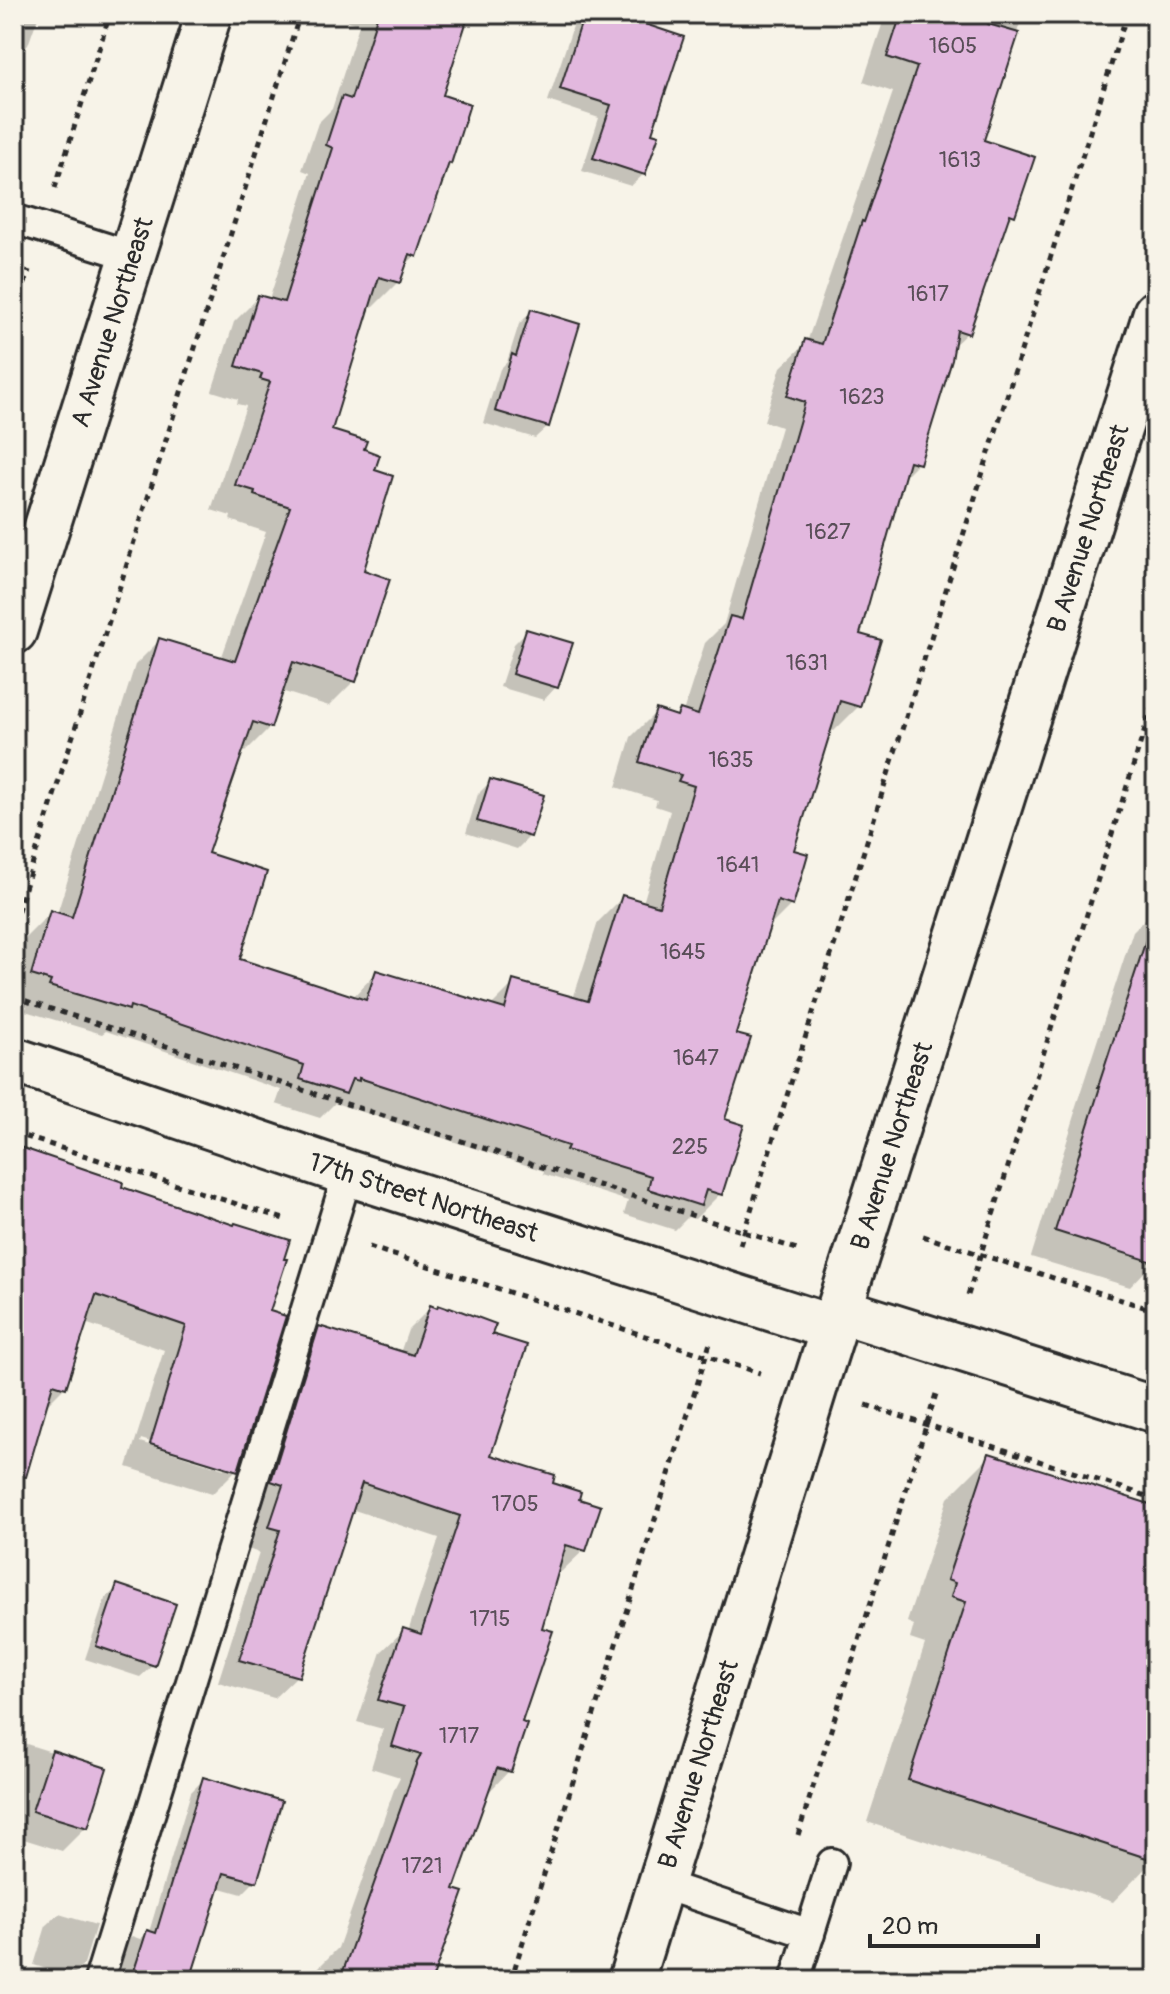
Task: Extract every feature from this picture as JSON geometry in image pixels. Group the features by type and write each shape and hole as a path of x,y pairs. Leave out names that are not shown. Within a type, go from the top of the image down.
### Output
{"street":[{"name":"A Avenue Northeast","path":"14,631 209,14"},
{"name":"B Avenue Northeast","path":"631,1980 836,1319 1156,313"},
{"name":"17th Street Northeast","path":"14,1060 348,1173 836,1319 1156,1410"}],"lane":[{"path":"14,219 132,256"},
{"path":"99,1980 348,1173"},
{"path":"795,1980 832,1863"},
{"path":"661,1884 810,1934"}],"path":[{"path":"14,319 110,14"},
{"path":"14,923 300,14"},
{"path":"745,1232 1127,14"},
{"path":"968,1295 1156,693"},
{"path":"14,997 800,1250"},
{"path":"14,1133 760,1373"},
{"path":"923,1236 1156,1311"},
{"path":"511,1980 713,1331"},
{"path":"795,1845 938,1390"},
{"path":"866,1405 1156,1499"}],"building":[{"path":"378,14 469,14 443,95 470,104 451,164 417,257 410,254 400,283 379,277 332,430 367,441 364,449 380,455 375,470 393,476 364,570 390,579 356,682 293,662 271,728 253,722 208,853 267,872 240,959 366,1000 376,970 505,1009 513,980 588,1001 622,895 659,906 694,786 678,781 681,775 639,762 656,709 677,716 680,709 698,715 730,616 742,619 805,402 787,396 805,339 822,344 917,67 887,57 901,14 990,14 988,24 1019,33 984,140 1035,157 1015,216 1010,214 969,334 957,330 952,360 920,464 909,461 860,634 881,640 860,707 840,701 794,850 808,854 793,906 778,901 736,1034 751,1038 725,1119 744,1125 722,1195 706,1190 701,1206 648,1189 651,1176 566,1150 568,1146 359,1078 359,1081 352,1079 346,1094 300,1079 304,1065 130,1006 129,1010 49,986 51,981 31,975 50,910 72,917 159,638 235,661 290,507 235,485 270,382 260,379 262,374 236,366 258,295 284,302 333,148 326,145 342,96 351,99"},
{"path":"584,14 615,14 684,37 652,133 659,135 645,175 593,158 611,105 560,89"},
{"path":"531,309 580,324 549,427 495,411 512,354 516,356"},
{"path":"526,629 573,643 558,688 512,674"},
{"path":"490,779 544,795 531,837 477,821"},
{"path":"1147,937 1156,939 1156,1263 1055,1231"},
{"path":"14,1145 123,1182 122,1187 234,1225 290,1240 270,1311 286,1316 238,1471 150,1444 186,1326 96,1295 66,1388 53,1384 26,1477 14,1476"},
{"path":"430,1305 450,1307 496,1324 492,1334 527,1345 491,1455 555,1475 553,1483 581,1492 579,1499 601,1506 586,1551 566,1545 542,1628 553,1631 522,1722 527,1724 511,1772 497,1768 454,1889 464,1892 432,1980 340,1980 421,1755 392,1746 404,1707 378,1700 403,1628 421,1634 460,1516 362,1483 299,1677 239,1660 280,1530 269,1527 283,1485 271,1481 319,1326 413,1355"},
{"path":"989,1453 1156,1506 1156,1861 908,1780 966,1602 951,1597 955,1583 947,1580"},
{"path":"117,1584 176,1604 155,1666 96,1646"},
{"path":"52,1750 107,1768 88,1828 32,1811"},
{"path":"203,1777 282,1801 257,1882 224,1873 190,1980 131,1980 147,1930 156,1933"}]}
